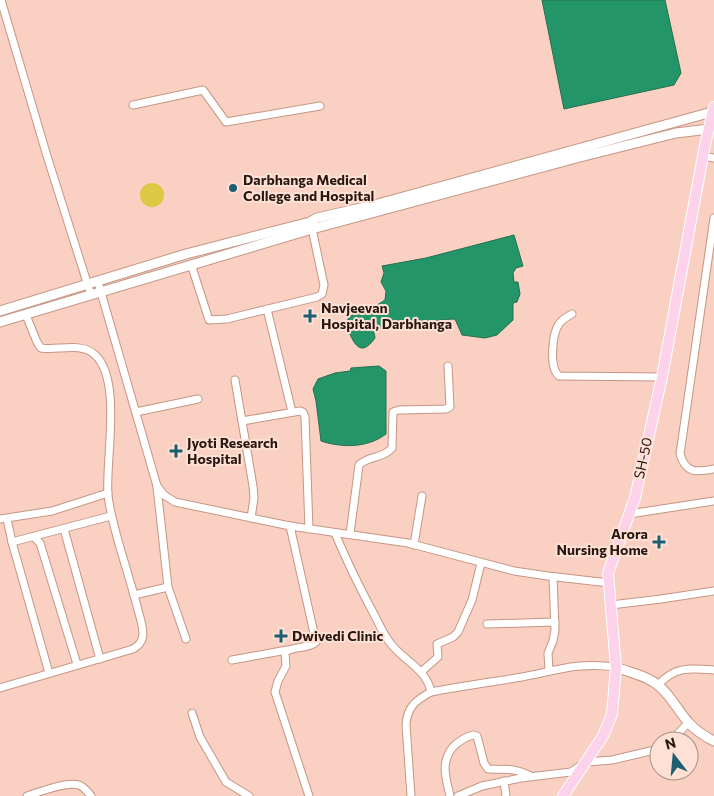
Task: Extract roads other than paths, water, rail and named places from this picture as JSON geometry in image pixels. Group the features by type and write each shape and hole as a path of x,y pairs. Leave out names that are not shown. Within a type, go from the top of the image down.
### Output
{"main road":[{"name":"SH-50","path":"563,796 603,736 612,714 616,668 608,573 635,498 662,377 713,110"}],"street":[{"path":"2,0 47,156 91,294"},
{"path":"0,22 8,23"},
{"path":"133,105 203,90 226,122 320,106"},
{"path":"375,208 713,110"},
{"path":"311,226 186,254 1,311 2,322 311,226 317,218 375,208 676,133 708,129"},
{"path":"703,156 714,158"},
{"path":"714,218 680,454 685,466 690,469 696,471 714,469"},
{"path":"191,264 209,320 227,319 317,297 322,294 324,286 311,226"},
{"path":"98,282 157,486 168,587 186,639"},
{"path":"267,309 292,412"},
{"path":"0,688 49,672 133,649 141,643 143,630 111,516 108,493 111,409 110,394 103,367 94,354 88,351 70,348 42,348 37,342 26,314"},
{"path":"572,314 561,321 555,336 553,366 554,371 559,376 662,377"},
{"path":"350,534 359,465 366,459 384,456 392,448 393,412 399,410 446,409 450,407 448,366"},
{"path":"235,380 253,486 254,498 251,518"},
{"path":"136,412 198,399"},
{"path":"242,421 300,411 305,417 309,529"},
{"path":"157,486 175,502 290,526 414,545 514,571 609,583"},
{"path":"49,672 4,519 52,510 108,493"},
{"path":"414,545 422,496"},
{"path":"629,514 714,501"},
{"path":"12,542 111,516"},
{"path":"232,660 312,645 316,642 290,526"},
{"path":"64,529 100,658"},
{"path":"335,533 346,559 389,642 400,655 421,672 429,682 431,692"},
{"path":"34,537 40,543 77,664"},
{"path":"421,672 438,657 437,644 458,632 472,600 481,563"},
{"path":"549,671 548,653 555,635 553,577"},
{"path":"134,595 168,587"},
{"path":"611,605 661,600 714,591"},
{"path":"487,624 555,622"},
{"path":"287,650 285,654 286,666 276,688 276,697 309,796"},
{"path":"411,796 406,737 407,715 411,706 431,692 580,665 616,668 648,679 658,685 668,694 688,723 701,735 714,741"},
{"path":"658,685 669,674 679,670 689,668 714,670"},
{"path":"192,713 200,737 226,782 249,796"},
{"path":"681,731 688,723"},
{"path":"450,796 445,770 447,756 456,744 473,735 477,736 484,763 488,768 516,770 531,776"},
{"path":"458,796 482,786 531,776 571,772 586,762 612,760 649,751"},
{"path":"504,781 506,796"},
{"path":"27,796 61,786 78,784 91,796"}],"place":[{"name":"Darbhanga Medical College and Hospital","path":"233,188"},
{"name":"Navjeevan Hospital, Darbhanga","path":"310,316"},
{"name":"Jyoti Research Hospital","path":"176,451"},
{"name":"Arora Nursing Home","path":"659,542"},
{"name":"Dwivedi Clinic","path":"281,636"}]}
